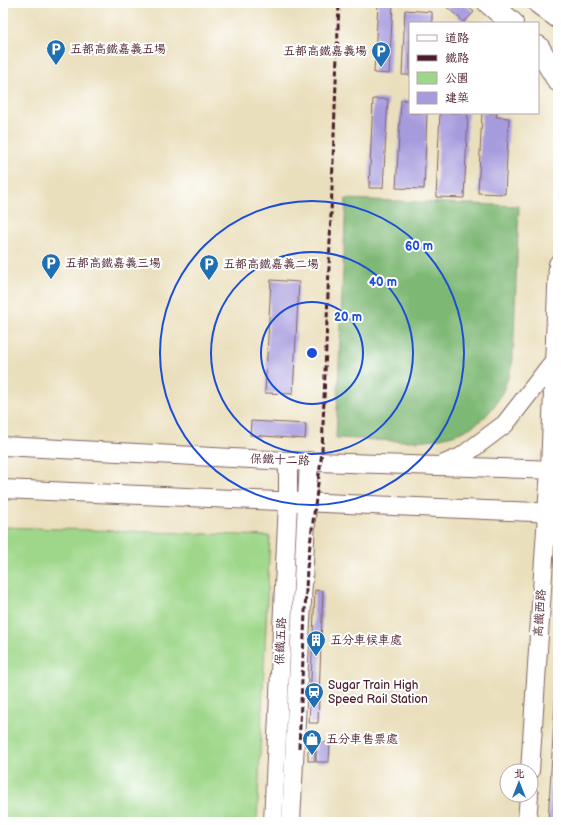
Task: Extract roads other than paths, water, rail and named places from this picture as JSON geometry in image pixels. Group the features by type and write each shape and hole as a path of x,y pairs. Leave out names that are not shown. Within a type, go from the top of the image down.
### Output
{"street":[{"path":"489,3 511,22"},
{"path":"539,3 558,17"},
{"path":"539,49 558,80"},
{"name":"高鐵西路","path":"531,763 552,513 554,469 554,361 558,264"},
{"path":"443,465 461,457 505,424 554,361"},
{"name":"保鐵十二路","path":"3,446 288,461 554,469"},
{"name":"保鐵五路","path":"273,822 288,502 288,461"},
{"name":"保鐵五路","path":"291,822 309,461"},
{"path":"3,489 552,513"},
{"path":"527,822 528,803"}],"railway":[{"path":"299,748 307,568 322,452 339,3"}],"place":[{"name":"五都高鐵嘉義五場","path":"56,66"},
{"name":"五都高鐵嘉義場","path":"381,68"},
{"name":"五都高鐵嘉義三場","path":"51,280"},
{"name":"五都高鐵嘉義二場","path":"209,281"},
{"name":"五分車候車處","path":"316,657"},
{"name":"Sugar Train High Speed Rail Station","path":"314,709"},
{"name":"五分車售票處","path":"312,756"}]}
